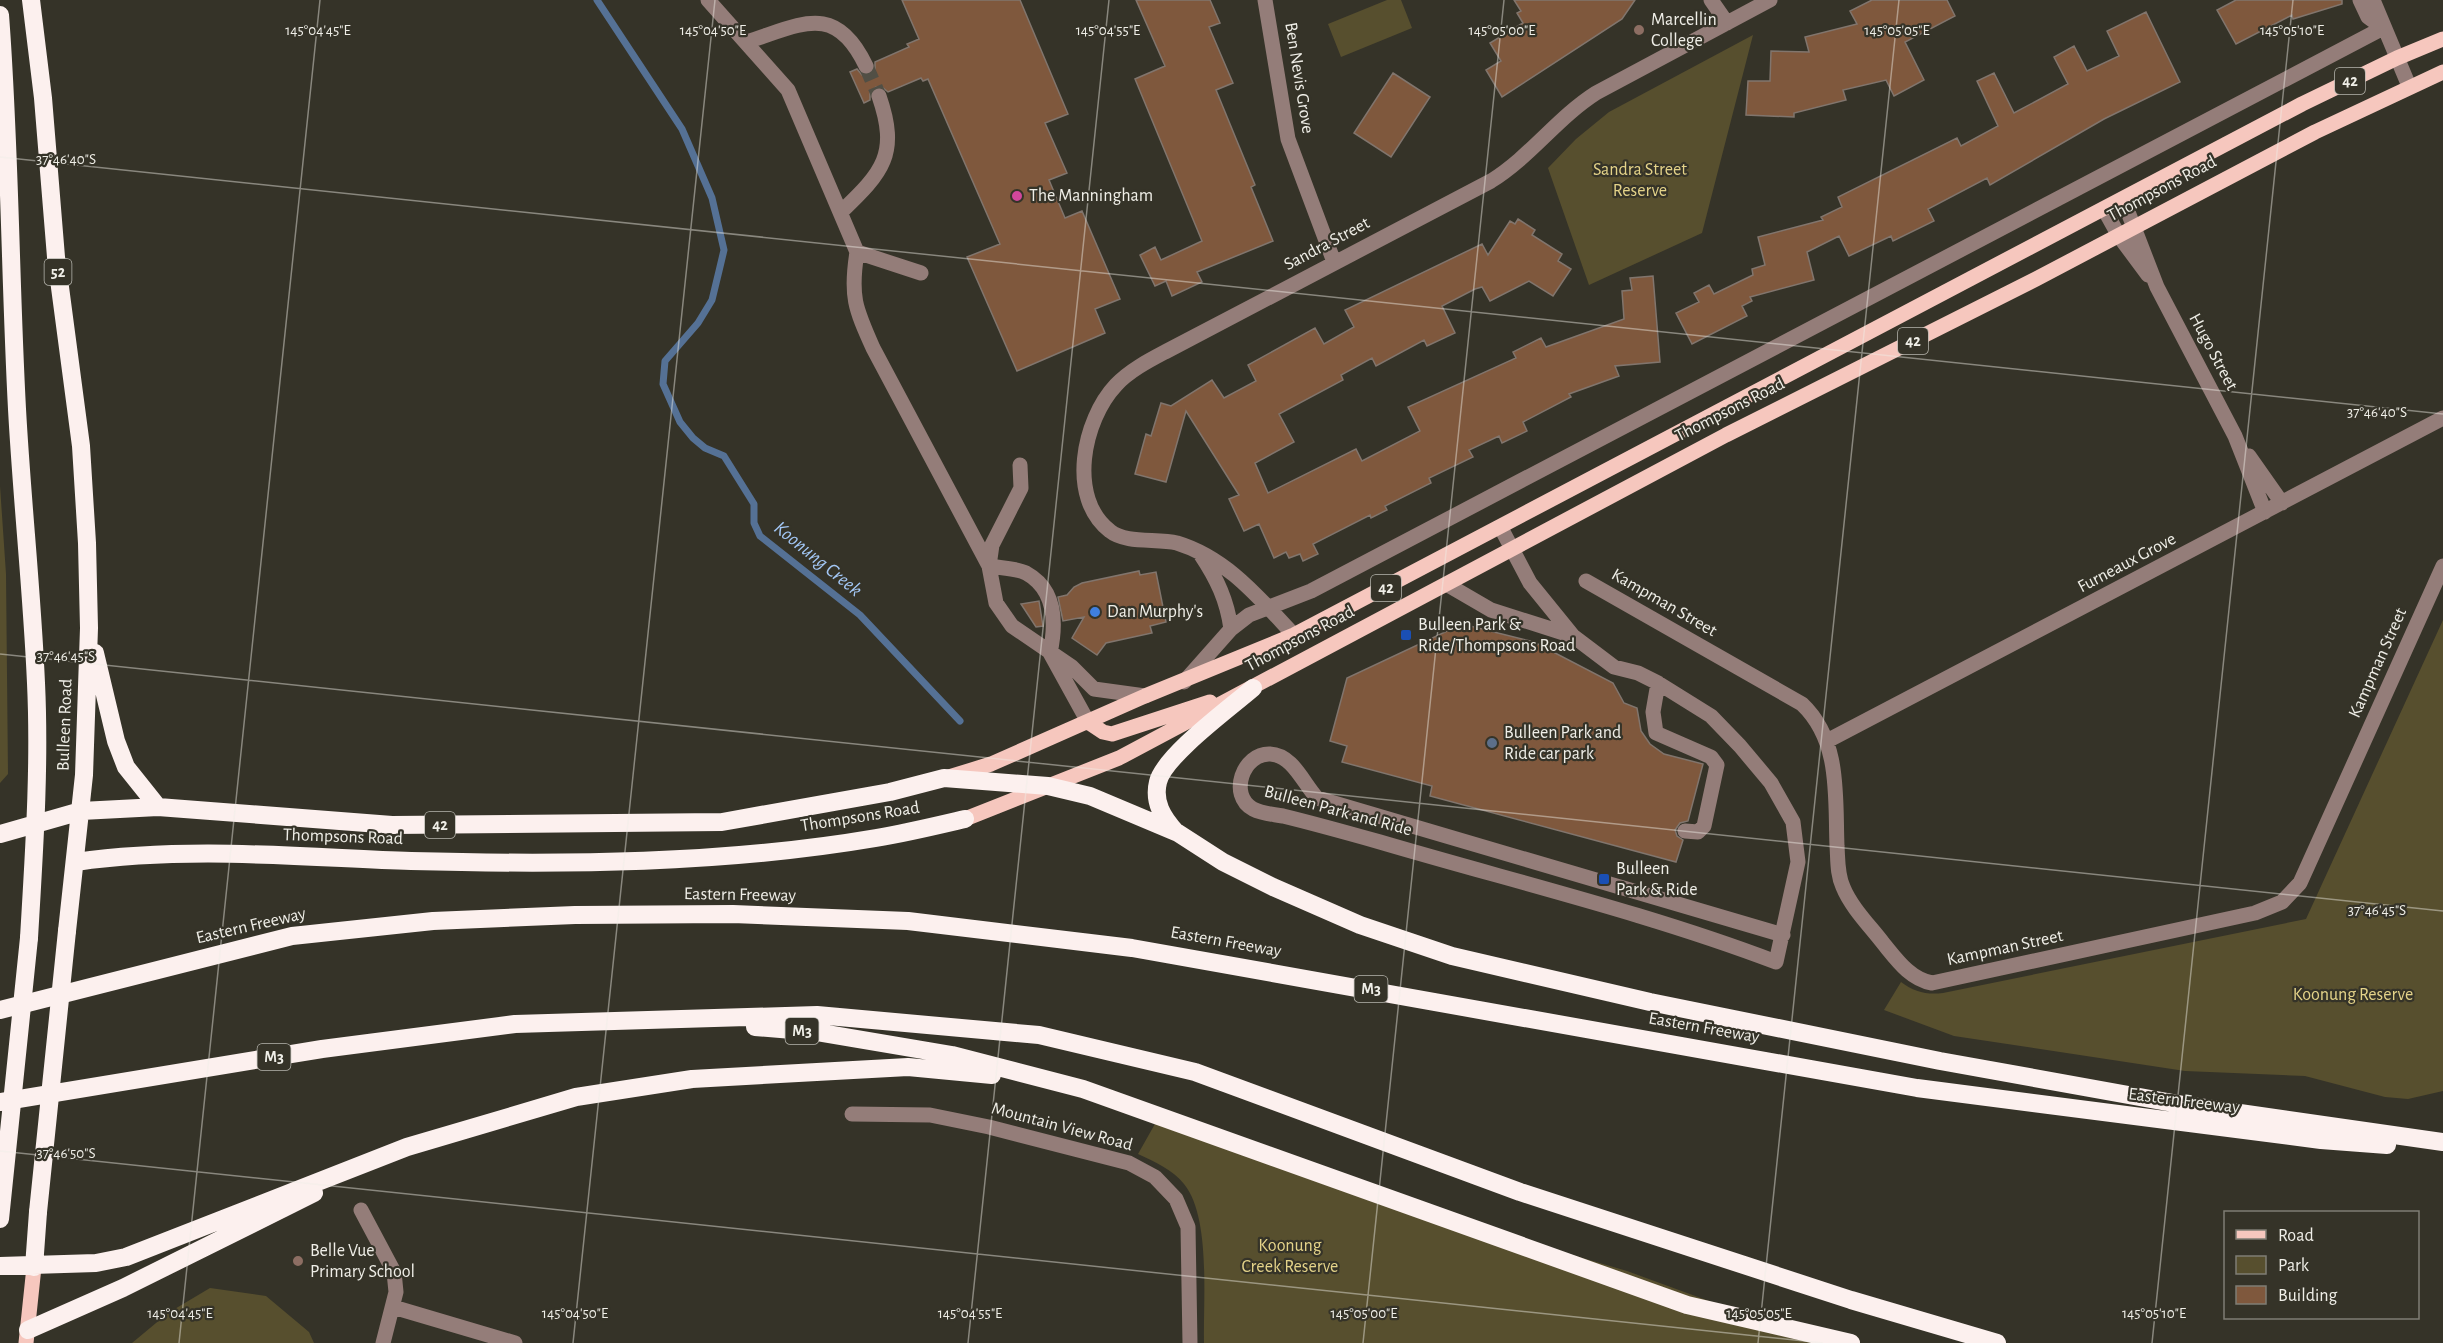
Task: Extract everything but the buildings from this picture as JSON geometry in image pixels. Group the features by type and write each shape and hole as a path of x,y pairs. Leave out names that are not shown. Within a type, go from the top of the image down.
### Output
{"highway":[{"name":"Bulleen Road","path":"31,0 43,98 57,257 81,446 89,628 81,811 34,1267"},
{"name":"Bulleen Road","path":"0,15 5,83 10,280 19,458 36,683 35,824 29,938 0,1219"},
{"path":"89,628 116,741 137,783 158,807"},
{"path":"1178,834 1163,818 1157,799 1158,781 1182,749 1252,688"},
{"path":"944,778 1048,786 1090,796 1178,834 1223,862 1273,887 1360,925 1452,956 1650,1002 1940,1061 2184,1105 2443,1142"},
{"name":"Thompsons Road","path":"0,834 81,811 158,807 392,825 722,822 890,792 944,778"},
{"name":"Thompsons Road","path":"76,862 123,855 229,854 486,861 701,857 876,838 965,819"},
{"name":"Eastern Freeway","path":"0,1010 292,936 433,921 574,915 711,914 908,921 1143,949 1917,1088 2321,1140 2443,1149"},
{"name":"M3","path":"0,1102 322,1049 515,1024 817,1015 1039,1035 1195,1072 1520,1192 1851,1300 1997,1343"},
{"name":"M3","path":"515,1024 692,1023 816,1032 952,1055 1083,1089 1686,1305 1851,1343"},
{"path":"0,1266 34,1267 96,1263 126,1257 407,1147 576,1097 692,1078 908,1067 1042,1079 1083,1089"},
{"path":"27,1336 407,1147"}],"main road":[{"name":"Thompsons Road","path":"944,778 991,764 1144,696 1184,682 1294,635 2123,199 2397,57 2443,39"},
{"name":"Thompsons Road","path":"965,819 1119,758 1448,585 1726,435 2119,236 2315,132 2443,72"},
{"path":"1088,722 1103,732 1120,733 1252,688"},
{"name":"Bulleen Road","path":"27,1336 34,1267"}],"street":[{"path":"708,0 779,77 795,102 857,252 853,281 857,313 936,469 989,566 996,603 1005,618 1072,667 1095,689 1144,696"},
{"name":"Ben Nevis Grove","path":"1265,0 1288,139 1334,262"},
{"path":"1711,0 1728,23"},
{"name":"Sandra Street","path":"1294,635 1241,579 1222,565 1168,541 1120,537 1102,524 1089,501 1085,481 1086,446 1094,422 1115,386 1140,366 1491,181 1528,154 1582,101 1770,0"},
{"path":"2360,0 2368,17 2383,28"},
{"path":"2373,0 2409,86"},
{"path":"746,42 804,23 830,25 850,38 866,66"},
{"name":"Thompsons Road","path":"1184,682 1231,628 1249,615 1311,591 2324,56 2383,28"},
{"path":"841,212 875,178 886,158 888,131 879,96"},
{"name":"Hugo Street","path":"2123,199 2136,227 2157,286 2235,436 2265,512"},
{"name":"Hugo Street","path":"2104,209 2119,236 2157,286"},
{"path":"857,252 921,273"},
{"name":"Furneaux Grove","path":"1827,741 2443,418"},
{"name":"Hugo Street","path":"2235,436 2282,503"},
{"path":"989,566 992,545 1022,488 1020,465"},
{"path":"1501,528 1530,583 1573,636 1614,667 1638,673 1658,683 1711,716 1772,783 1794,822 1798,862 1783,935"},
{"path":"1201,555 1218,580 1227,603 1231,628"},
{"path":"989,566 1028,574 1043,589 1054,611 1055,629 1050,653 1088,722"},
{"name":"Kampman Street","path":"1586,581 1802,704 1817,721 1827,741 1834,769 1838,871 1843,888 1906,970 1920,981 1944,982 2267,910 2282,902 2300,883 2443,566"},
{"path":"1448,585 1491,610 1573,636"},
{"path":"1658,683 1653,711 1656,733 1711,757 1717,765 1704,826 1698,832 1685,831"},
{"name":"Bulleen Park and Ride","path":"1263,754 1279,754 1295,766 1304,784 1317,798 1783,935 1776,962 1676,928 1397,848 1280,816 1263,814 1247,806 1240,789 1242,773 1251,760 1263,754"},
{"name":"Mountain View Road","path":"852,1114 930,1115 989,1127 1129,1163 1155,1177 1176,1198 1188,1227 1190,1343"},
{"path":"361,1210 394,1272 396,1292 383,1343"},
{"path":"393,1307 515,1343"}],"green space":[{"path":"1387,0 1401,0 1412,28 1341,57 1328,24"},
{"name":"Sandra Street Reserve","path":"1753,35 1702,233 1589,285 1548,168 1576,139 1609,112"},
{"path":"0,486 6,574 8,774 0,783"},
{"name":"Koonung Reserve","path":"2443,620 2443,1091 2408,1099 2385,1097 2305,1076 2185,1071 1954,1036 1884,1010 1901,982 1921,992 1943,993 2306,919"},
{"name":"Koonung Creek Reserve","path":"1160,1115 1348,1189 1627,1271 1824,1343 1204,1343 1204,1260 1202,1237 1193,1199 1175,1175 1138,1154"},
{"path":"210,1288 266,1296 309,1332 314,1343 132,1343 168,1313"}],"waterway":[{"name":"Koonung Creek","path":"597,0 682,129 712,198 724,250 712,300 698,323 665,361 663,384 680,422 705,448 724,456 754,504 754,523 760,536 860,615 960,721"}],"tunnel":[{"path":"866,66 879,96"}],"place":[{"name":"Marcellin College","path":"1639,30"},
{"name":"The Manningham","path":"1017,196"},
{"name":"Dan Murphy's","path":"1095,612"},
{"name":"Bulleen Park & Ride/Thompsons Road","path":"1406,635"},
{"name":"Bulleen Park and Ride car park","path":"1492,743"},
{"name":"Bulleen Park & Ride","path":"1604,879"},
{"name":"Belle Vue Primary School","path":"298,1261"}]}
